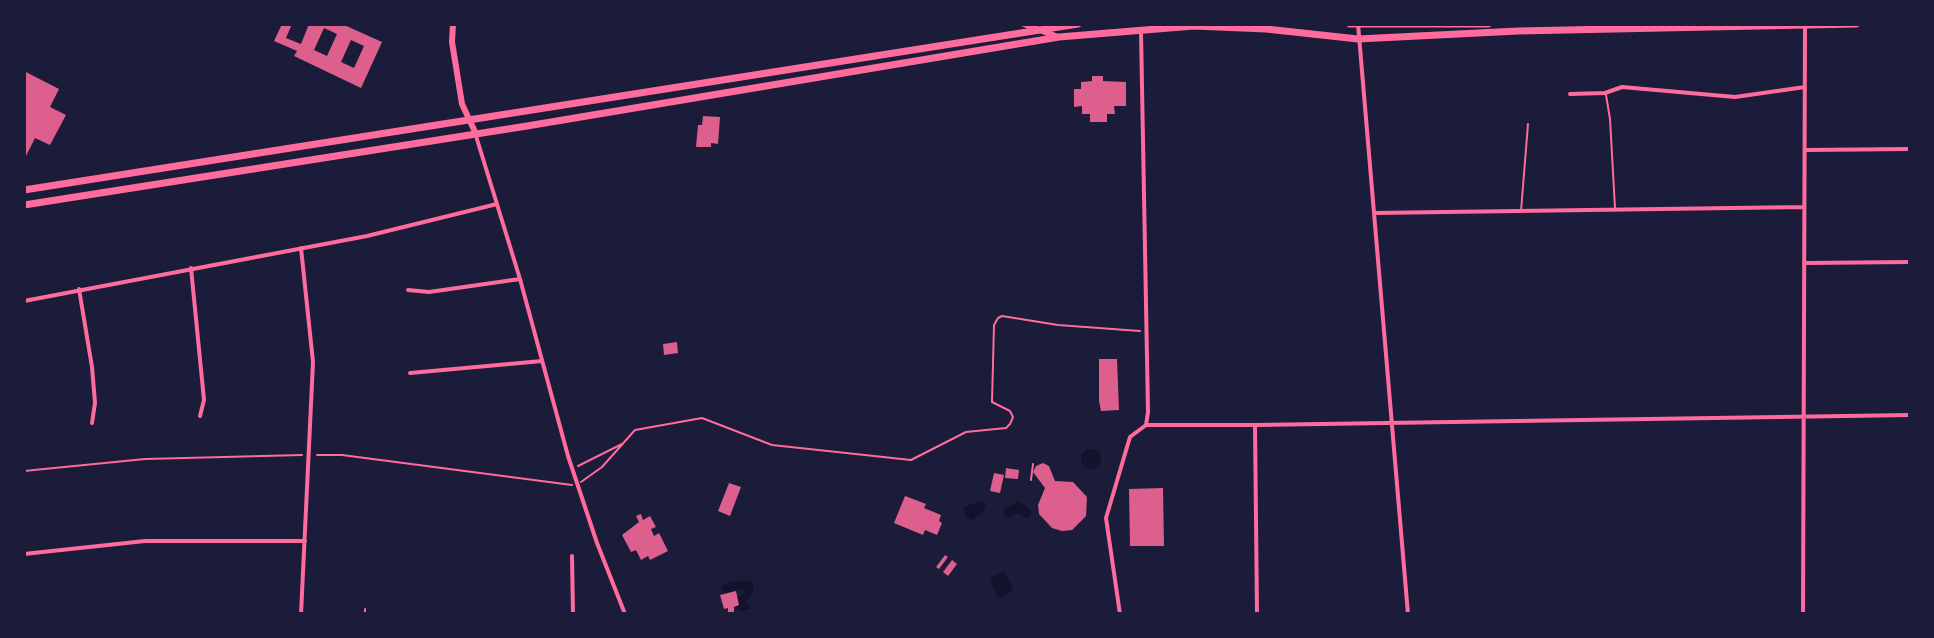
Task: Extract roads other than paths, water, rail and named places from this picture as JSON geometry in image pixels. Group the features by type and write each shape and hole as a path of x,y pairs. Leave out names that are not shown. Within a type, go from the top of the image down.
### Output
{"main road":[{"path":"453,24 462,104 476,134"},
{"path":"1024,24 1059,37"},
{"path":"24,190 1078,24"},
{"path":"1350,24 1488,24"},
{"path":"24,205 1059,37 1194,26 1266,29 1358,39 1518,31 1856,24"}],"street":[{"path":"1358,24 1408,614"},
{"path":"1803,614 1805,24"},
{"path":"1141,30 1148,333 1146,425"},
{"path":"1570,94 1605,93 1622,87 1735,97 1805,87"},
{"path":"476,134 573,469 625,614"},
{"path":"1805,150 1910,149"},
{"path":"24,301 367,236 497,204"},
{"path":"1374,213 1804,207"},
{"path":"301,248 313,362 301,614"},
{"path":"1804,263 1910,262"},
{"path":"191,268 204,400 200,416"},
{"path":"408,290 429,292 520,279"},
{"path":"79,289 92,367 95,403 92,423"},
{"path":"410,373 542,361"},
{"path":"1120,614 1106,518 1130,437 1146,425 1910,415"},
{"path":"1255,425 1257,614"},
{"path":"24,554 145,541 305,541"},
{"path":"572,556 573,614"}],"lane":[{"path":"1605,93 1610,119 1615,210"},
{"path":"1521,211 1528,124"},
{"path":"365,609 365,614"}]}
